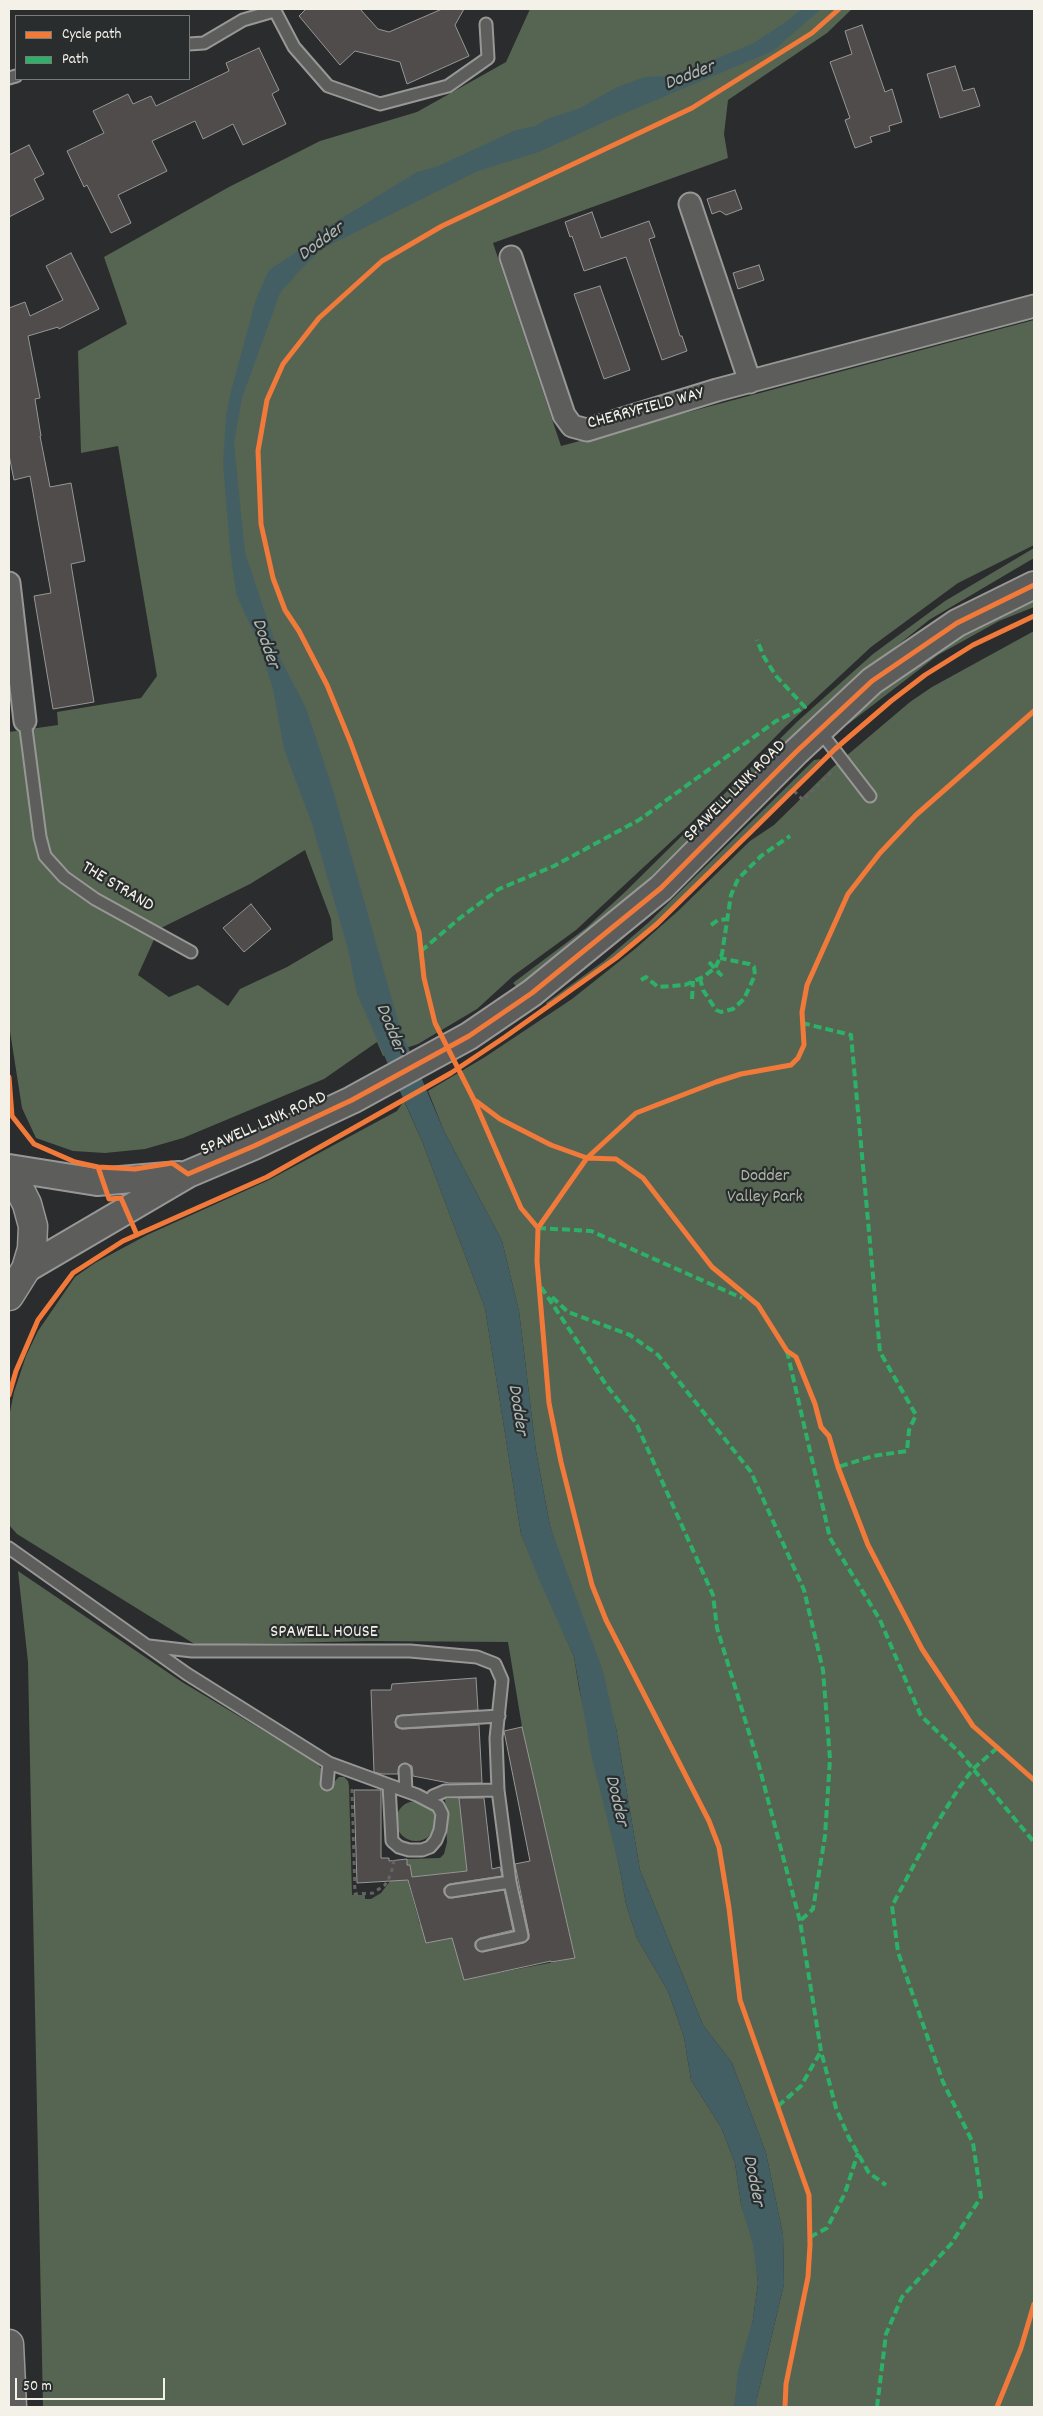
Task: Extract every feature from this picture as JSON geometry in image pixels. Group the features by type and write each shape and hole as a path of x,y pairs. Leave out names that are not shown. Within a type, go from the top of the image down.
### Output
{"main road":[{"path":"9,1176 17,1184 27,1204 33,1226 32,1249 26,1269 9,1296"},
{"path":"9,2344 12,2407"}],"street":[{"path":"690,204 750,382"},
{"name":"CHERRYFIELD WAY","path":"511,257 564,415 572,426 587,430 750,382 1034,306"},
{"path":"9,583 25,720"},
{"name":"SPAWELL LINK ROAD","path":"26,1269 188,1174 254,1146 352,1100 469,1036 532,993 661,888 819,729 872,680 957,623 1034,585"},
{"name":"SPAWELL LINK ROAD","path":"9,1168 97,1182 188,1174"}],"lane":[{"path":"190,44 204,43 243,20 274,10 294,47 328,86 380,104 448,86 488,58 486,24"},
{"name":"THE STRAND","path":"25,720 40,837 45,856 64,877 95,899 191,952"},
{"path":"819,729 870,796"},
{"name":"SPAWELL HOUSE","path":"12,1552 187,1674 329,1763 430,1801"},
{"name":"SPAWELL HOUSE","path":"147,1646 192,1652 418,1652 476,1657 488,1660 497,1668 502,1680 499,1716"},
{"path":"402,1722 499,1716 496,1738 498,1790 510,1882 522,1936 482,1945"},
{"path":"328,1784 329,1763"},
{"path":"405,1770 406,1791"},
{"path":"390,1785 391,1836 399,1848 422,1850 430,1847 436,1840 440,1830 442,1814 438,1806 430,1801 433,1796 445,1791 498,1790"},
{"path":"451,1891 510,1882"}],"path":[{"path":"794,791 803,800 844,761"},
{"path":"787,798 800,784"},
{"path":"469,1091 522,1208 538,1228"},
{"path":"474,1100 487,1109"},
{"path":"594,1152 587,1158 538,1228 537,1261 549,1403 561,1462 592,1585 606,1620 709,1821 719,1848 729,1908 740,2000 809,2194 810,2245 808,2278 786,2384 785,2407"},
{"path":"578,1155 597,1159"},
{"path":"352,1789 355,1894 369,1893 385,1885 391,1874 399,1848"},
{"path":"369,1893 370,1899"}],"green space":[{"path":"530,9 852,9 827,33 728,100 724,134 728,158 493,243 561,446 1034,320 1034,545 958,583 871,647 785,727 689,825 576,930 513,976 477,1009 418,1044 383,1056 377,1042 324,1079 183,1138 145,1149 105,1153 73,1151 36,1138 22,1108 9,1025 9,732 58,725 57,712 141,698 157,676 118,446 81,453 78,351 127,324 104,257 229,187 320,141 417,112 506,62","holes":["305,850 331,919 333,940 287,967 240,989 228,1006 198,985 169,997 138,975 161,928 250,884"]},
{"path":"1034,548 1034,558 929,620 851,683 614,913 541,971 517,987 513,983 586,928 799,720 873,654 945,601"},
{"path":"1034,601 1034,607 999,621 938,655 847,725 857,709 889,684 960,635"},
{"name":"Dodder Valley Park","path":"1034,631 1034,2407 757,2407 757,2398 784,2284 783,2235 766,2153 732,2063 703,2025 640,1870 616,1728 550,1526 536,1451 519,1311 502,1241 444,1131 428,1091 485,1057 572,999 635,949 678,911 750,841 774,825 832,768 910,702 932,687"},
{"path":"821,759 657,923 616,957 548,1006 546,1003 604,961 648,923 814,760"},
{"path":"404,1101 422,1141 485,1308 521,1534 574,1657 626,1904 637,1938 668,1991 684,2037 691,2080 721,2127 735,2163 741,2204 754,2245 758,2283 753,2319 734,2407 43,2407 28,1662 18,1571 182,1682 317,1763 332,1784 339,1777 344,1777 348,1781 349,1786 352,1895 365,1895 365,1899 371,1899 381,1893 391,1880 407,1878 420,1925 455,1920 471,1978 575,1958 522,1727 508,1642 369,1641 196,1645 17,1534 9,1525 9,1417 14,1392 26,1356 38,1331 75,1277 95,1263 147,1235 269,1180 397,1111"},
{"path":"459,1798 467,1871 412,1877 410,1866 407,1865 407,1859 440,1858 444,1854 447,1842 445,1799"},
{"path":"416,1801 430,1807 436,1821 430,1835 416,1841 402,1835 396,1821 402,1807"}],"water":[{"name":"Dodder","path":"801,9 821,9 773,51 613,118 539,152 478,171 322,249 280,293 242,398 234,443 245,552 280,658 306,708 332,787 400,1028 444,1131 502,1241 519,1311 536,1451 550,1526 603,1671 616,1728 640,1870 703,2025 732,2063 766,2153 783,2235 784,2284 757,2398 757,2407 734,2407 738,2371 753,2319 758,2283 753,2245 741,2204 735,2163 721,2127 691,2080 684,2037 668,1991 637,1938 626,1904 620,1870 591,1754 574,1657 540,1582 521,1534 485,1308 422,1141 357,994 348,949 312,824 284,749 273,689 258,642 236,594 230,550 223,464 226,416 230,395 256,299 269,270 301,249 324,229 417,172 438,166 516,130 535,126 547,119 580,108 617,87 645,77 667,76 691,69 752,44 787,21"}],"building":[{"path":"306,9 360,9 378,29 389,32 442,9 464,9 455,25 469,56 407,84 400,62 355,51 340,65 299,16"},
{"path":"862,25 885,92 892,89 902,122 889,126 890,131 870,137 872,142 855,148 845,120 850,118 830,62 852,54 845,31"},
{"path":"259,48 279,90 272,94 286,124 243,145 233,124 203,139 195,121 152,141 167,171 118,195 131,223 111,233 87,185 84,187 67,151 104,133 93,111 128,94 133,104 151,96 156,106 229,71 226,63"},
{"path":"955,66 963,91 974,88 980,106 940,118 927,74"},
{"path":"29,145 44,174 34,179 44,199 9,217 9,155"},
{"path":"735,190 742,209 726,215 720,211 712,214 707,199"},
{"path":"592,212 601,238 649,221 655,237 649,239 680,336 682,336 687,351 662,360 626,257 584,271 565,222"},
{"path":"71,253 99,309 59,329 58,327 28,336 40,398 35,399 50,487 71,483 85,561 71,564 94,702 53,709 34,596 51,593 30,476 14,480 9,455 9,308 25,302 30,316 63,300 46,266"},
{"path":"759,265 764,280 738,289 733,273"},
{"path":"600,286 630,370 604,379 574,294"},
{"path":"251,904 271,929 244,952 223,928"},
{"path":"476,1678 478,1710 402,1715 397,1716 395,1722 396,1727 402,1729 479,1725 482,1783 449,1783 413,1776 412,1766 405,1763 399,1766 398,1774 374,1772 371,1690 391,1690 392,1684"},
{"path":"522,1727 575,1958 551,1961 464,1980 452,1938 426,1943 408,1880 357,1883 354,1790 381,1790 381,1858 389,1858 389,1861 407,1859 407,1865 410,1865 412,1877 467,1871 459,1798 484,1798 492,1869 500,1867 502,1876 449,1884 444,1888 444,1893 448,1898 452,1898 504,1890 513,1930 480,1938 475,1942 475,1947 483,1952 524,1943 529,1939 529,1934 515,1864 530,1861 504,1731"}],"marked path":[{"path":"421,951 460,918 499,889 554,866 639,820 776,721 805,707 776,676 764,657 757,640"},
{"path":"641,980 646,977 658,987 685,985 703,977 715,968 722,954 731,895 738,879 761,856 790,836"},
{"path":"711,925 718,920 728,919"},
{"path":"700,978 703,990 716,1010 721,1012 733,1009 744,999 755,975 754,967 749,964 720,958"},
{"path":"709,962 722,976"},
{"path":"692,999 693,981"},
{"path":"802,1023 851,1035 880,1352 916,1415 909,1430 907,1451 873,1456 838,1467"},
{"path":"538,1228 591,1231 742,1298"},
{"path":"541,1287 607,1386 636,1423 713,1595 717,1628 758,1762 800,1921 821,2051 836,2108 849,2138 869,2173 886,2185"},
{"path":"552,1297 568,1312 630,1335 658,1355 751,1472 804,1590 823,1670 830,1759 825,1836 813,1909 800,1921"},
{"path":"787,1351 830,1538 880,1620 921,1716 959,1752 1034,1842"},
{"path":"877,2407 886,2334 902,2297 951,2244 981,2197 973,2143 943,2082 898,1952 892,1906 932,1831 959,1788 973,1769 996,1749"},
{"path":"778,2106 801,2086 821,2051"},
{"path":"810,2237 827,2228 845,2193 858,2153"}],"cycle path":[{"path":"785,2407 786,2384 808,2277 810,2245 809,2195 740,2000 729,1908 719,1847 709,1821 606,1620 592,1585 561,1462 549,1403 537,1261 538,1228 521,1208 474,1100 435,1023 424,978 419,932 403,886 350,741 327,685 299,631 285,610 273,578 261,524 258,451 267,400 283,364 319,318 382,261 442,226 692,108 812,33 839,9"},
{"path":"9,1077 12,1116 34,1144 75,1162 98,1167 135,1169 172,1163 188,1174 254,1146 352,1100 469,1036 532,993 661,888 796,752 872,681 957,623 1034,585"},
{"path":"9,1395 16,1371 38,1320 73,1273 123,1241 267,1177 451,1073 505,1037 616,958 657,924 835,749 891,701 925,675 973,645 1034,616"},
{"path":"538,1228 587,1158 636,1113 741,1074 791,1065 798,1058 804,1045 802,1012 807,985 848,894 880,853 916,815 1034,711"},
{"path":"476,1101 500,1119 551,1145 587,1158 616,1159 643,1178 712,1267 758,1305 787,1351 796,1357 815,1404 821,1427 829,1436 838,1467 868,1545 922,1649 973,1726 1034,1780"},
{"path":"98,1167 109,1199 121,1198 137,1235"},
{"path":"997,2407 1021,2348 1034,2304"}]}
